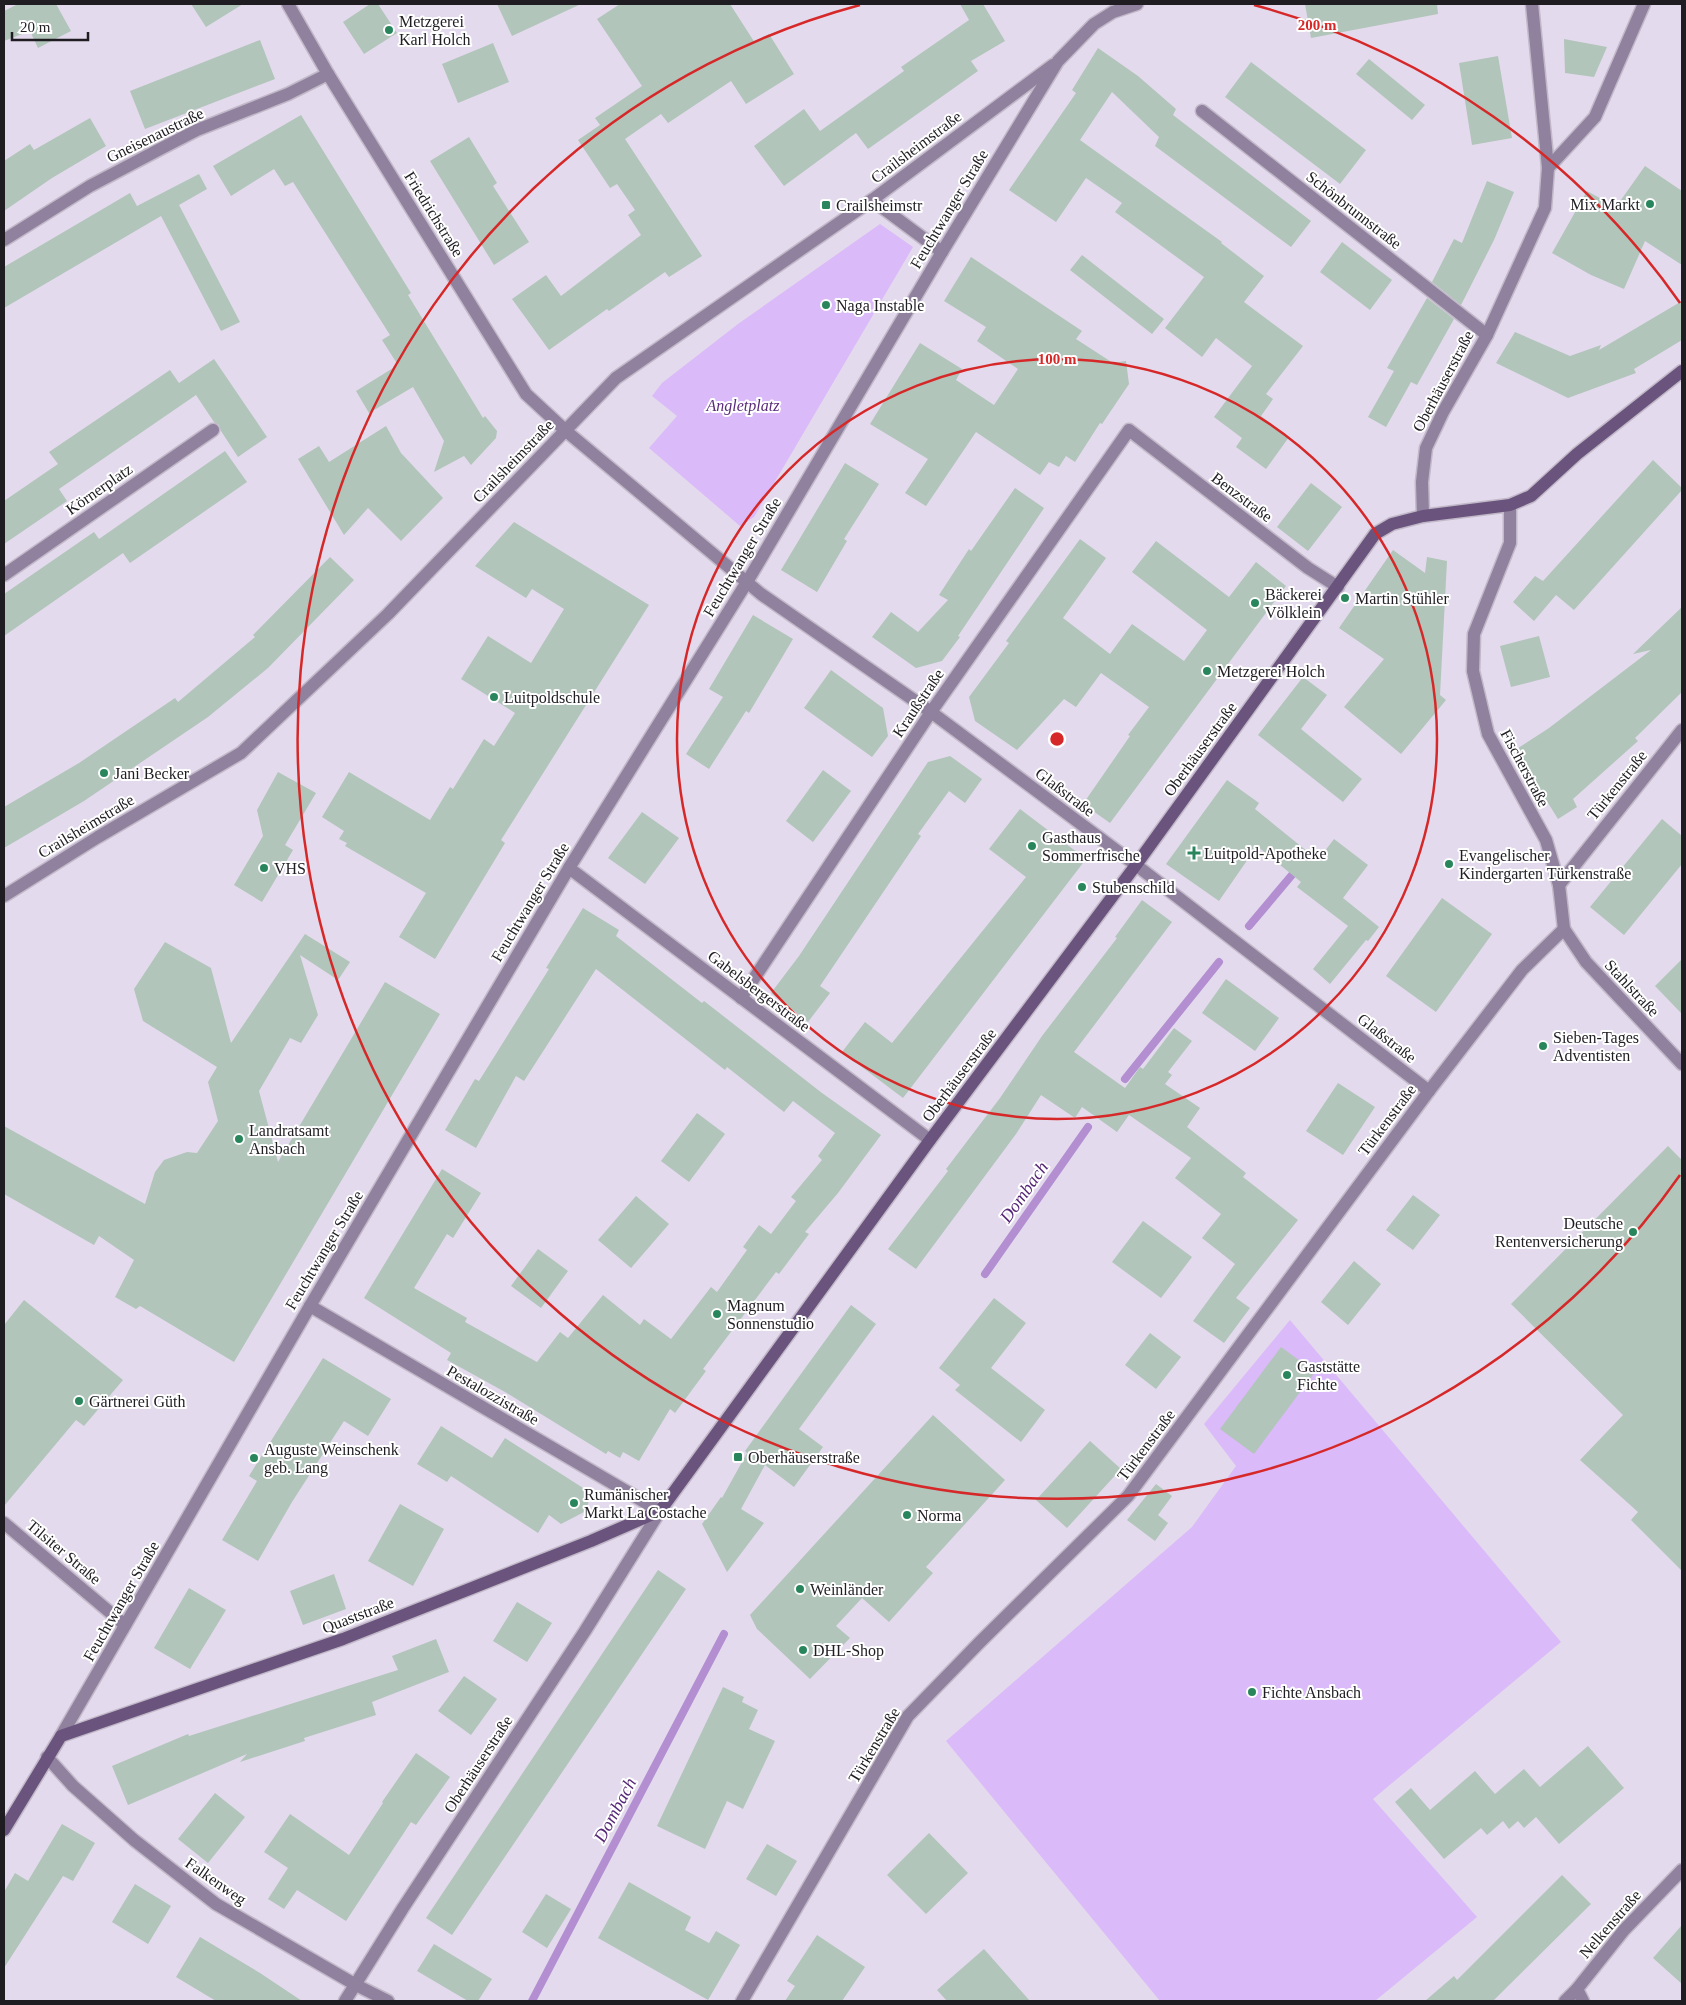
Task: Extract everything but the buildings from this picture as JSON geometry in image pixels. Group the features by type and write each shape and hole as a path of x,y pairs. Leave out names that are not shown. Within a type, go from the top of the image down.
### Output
{"street":[{"name":"Friedrichstraße","path":"288,4 328,74 526,394 566,431"},
{"name":"Feuchtwanger Straße","path":"4,1830 46,1757 62,1736 310,1306 569,868 747,582 1058,60 1113,8 1137,4"},
{"name":"Oberhäuserstraße","path":"345,2001 403,1908 585,1631 660,1511 930,1140 1136,865 1375,534 1392,524 1423,516 1422,482 1426,448 1443,412 1487,335 1545,208 1548,168 1532,4"},
{"path":"1548,168 1595,117 1644,4"},
{"name":"Crailsheimstraße","path":"4,896 98,837 241,753 388,614 616,378 872,200 1058,60"},
{"name":"Gneisenaustraße","path":"4,240 90,186 197,130 288,94 328,74"},
{"name":"Schönbrunnstraße","path":"1202,111 1487,335"},
{"path":"872,200 942,252"},
{"path":"1423,516 1510,505 1531,496 1577,454 1682,372"},
{"name":"Körnerplatz","path":"4,575 213,430"},
{"name":"Benzstraße","path":"1129,430 1308,568 1338,587"},
{"name":"Kraußstraße","path":"741,998 931,712 1129,430"},
{"path":"566,431 747,582"},
{"name":"Fischerstraße","path":"1510,505 1510,544 1474,634 1472,671 1488,734 1517,791 1546,840 1559,885 1564,929"},
{"name":"Glaßstraße","path":"747,582 931,712 1136,865 1428,1091"},
{"name":"Türkenstraße","path":"1559,885 1682,730"},
{"name":"Gabelsbergerstraße","path":"569,868 930,1140"},
{"name":"Türkenstraße","path":"742,2001 908,1716 1128,1496 1428,1091 1522,970 1564,929"},
{"name":"Stahlstraße","path":"1564,929 1586,962 1682,1064"},
{"name":"Pestalozzistraße","path":"310,1306 660,1511"},
{"name":"Quaststraße","path":"62,1736 343,1639 592,1541 660,1511"},
{"name":"Tilsiter Straße","path":"4,1523 125,1625"},
{"name":"Falkenweg","path":"46,1757 73,1786 134,1840 216,1904 356,1985 388,2001"},
{"name":"Nelkenstraße","path":"1565,2001 1577,1989 1624,1930 1682,1870"},
{"path":"1577,1989 1583,2001"}],"green space":[{"name":"Angletplatz","path":"880,224 913,247 754,517 740,526 649,448 677,416 652,396 662,383 738,324"},
{"name":"Fichte Ansbach","path":"1290,1320 1561,1642 1373,1799 1477,1917 1375,2001 1160,2001 946,1741 1192,1527 1236,1466 1204,1424"}],"waterway":[{"name":"Dombach","path":"1249,926 1297,869"},
{"name":"Dombach","path":"1125,1079 1219,962"},
{"name":"Dombach","path":"985,1274 1088,1127"},
{"name":"Dombach","path":"532,2001 724,1634"}],"place":[{"name":"Metzgerei Karl Holch","path":"389,30"},
{"name":"Mix Markt","path":"1650,204"},
{"name":"Crailsheimstr","path":"826,205"},
{"name":"Naga Instable","path":"826,305"},
{"name":"Martin Stühler","path":"1345,598"},
{"name":"Bäckerei Völklein","path":"1255,603"},
{"name":"Metzgerei Holch","path":"1207,671"},
{"name":"Luitpoldschule","path":"494,697"},
{"name":"Jani Becker","path":"104,773"},
{"name":"Gasthaus Sommerfrische","path":"1032,846"},
{"name":"Luitpold-Apotheke","path":"1194,853"},
{"name":"Evangelischer Kindergarten Türkenstraße","path":"1449,864"},
{"name":"VHS","path":"264,868"},
{"name":"Stubenschild","path":"1082,887"},
{"name":"Sieben-Tages Adventisten","path":"1543,1046"},
{"name":"Landratsamt Ansbach","path":"239,1139"},
{"name":"Deutsche Rentenversicherung","path":"1633,1232"},
{"name":"Magnum Sonnenstudio","path":"717,1314"},
{"name":"Gaststätte Fichte","path":"1287,1375"},
{"name":"Gärtnerei Güth","path":"79,1401"},
{"name":"Oberhäuserstraße","path":"738,1457"},
{"name":"Auguste Weinschenk geb. Lang","path":"254,1458"},
{"name":"Rumänischer Markt La Costache","path":"574,1503"},
{"name":"Norma","path":"907,1515"},
{"name":"Weinländer","path":"800,1589"},
{"name":"DHL-Shop","path":"803,1650"},
{"name":"Fichte Ansbach","path":"1252,1692"}]}
